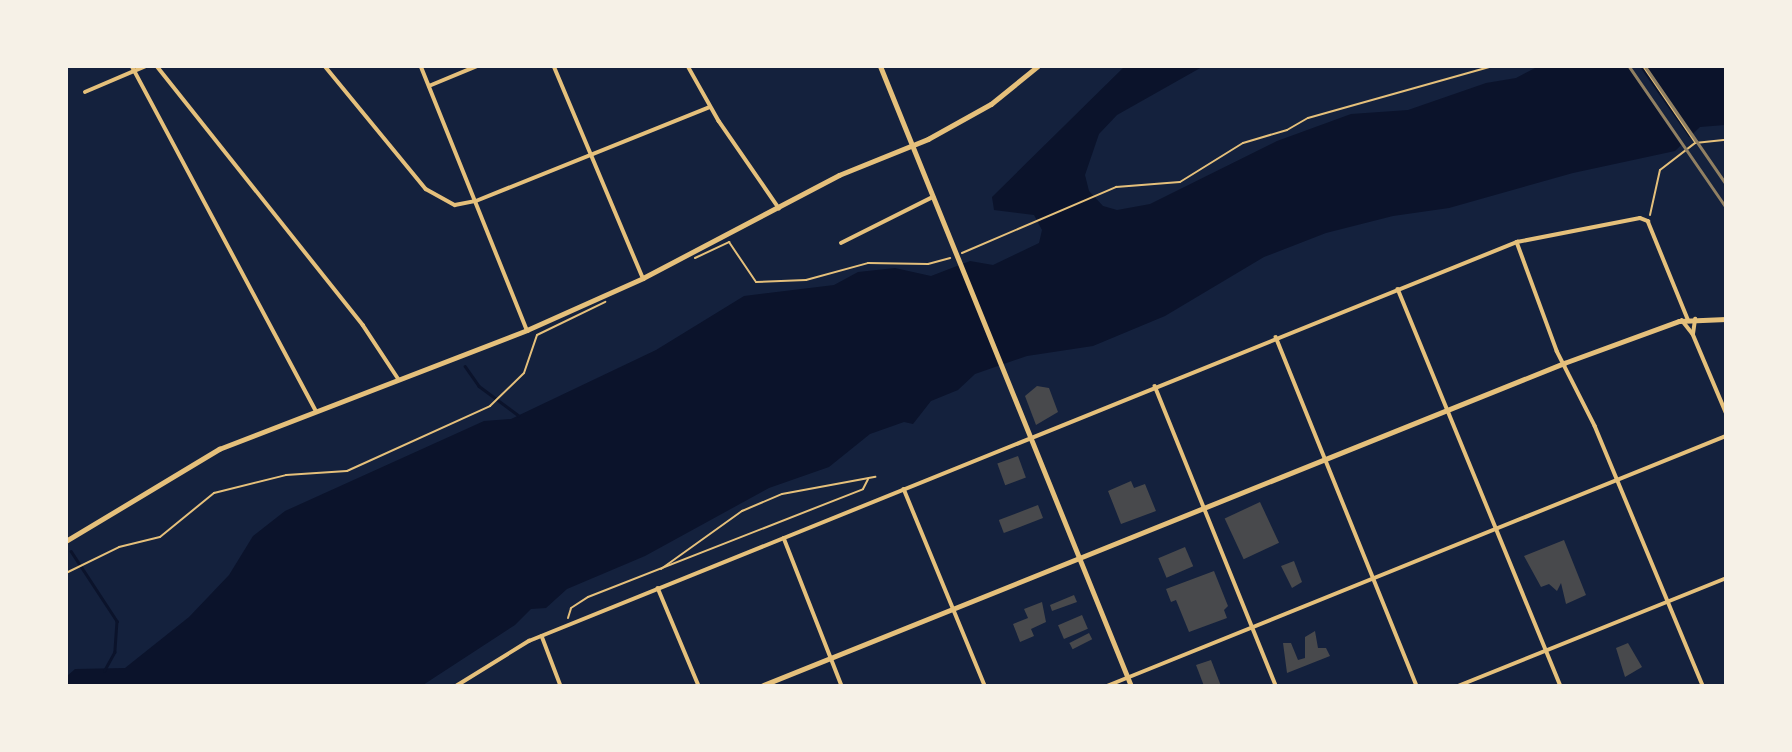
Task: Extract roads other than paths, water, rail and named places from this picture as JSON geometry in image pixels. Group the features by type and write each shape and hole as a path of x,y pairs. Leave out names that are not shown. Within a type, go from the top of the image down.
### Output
{"main road":[{"path":"880,66 1132,685"},
{"path":"66,541 219,449 315,409 527,330 643,278 839,175 911,144 991,104 1038,66"},
{"path":"761,685 1448,407 1688,319 1726,318"}],"street":[{"path":"85,92 133,69 146,66"},
{"path":"157,66 363,325 398,378"},
{"path":"325,66 434,198 455,205 476,201 710,107"},
{"path":"421,66 527,330"},
{"path":"429,86 477,66"},
{"path":"554,66 643,278"},
{"path":"688,66 710,107 779,208"},
{"path":"133,69 315,409"},
{"path":"841,243 933,197"},
{"path":"456,685 542,636 566,626 1276,337 1517,243 1649,218 1726,412"},
{"path":"1517,243 1564,363 1703,685"},
{"path":"1398,289 1560,685"},
{"path":"1688,319 1693,334"},
{"path":"1276,337 1417,685"},
{"path":"1155,386 1276,685"},
{"path":"1107,685 1726,436"},
{"path":"904,489 985,685"},
{"path":"784,538 842,685"},
{"path":"1458,685 1726,578"},
{"path":"658,588 699,685"},
{"path":"542,636 561,685"}],"water":[{"path":"1124,67 1202,67 1117,115 1099,134 1085,175 1089,191 1103,206 1117,210 1150,204 1277,141 1351,114 1408,110 1486,83 1516,78 1537,67 1725,67 1725,125 1700,127 1675,151 1573,173 1449,208 1393,216 1326,233 1264,257 1165,316 1093,346 1027,356 975,374 958,390 931,401 913,424 904,422 870,434 829,467 769,488 645,556 567,589 546,608 531,609 515,625 423,685 67,686 66,677 75,669 125,668 189,617 229,575 253,536 285,511 484,421 511,419 656,350 744,296 834,285 858,272 895,268 931,276 970,261 993,265 1039,243 1042,230 1034,215 994,210 992,197"}],"waterway":[{"path":"465,366 479,386 518,415"},
{"path":"71,551 117,621 115,652 105,670"}],"railway":[{"path":"1629,66 1726,207"},
{"path":"1645,66 1726,184"}]}
